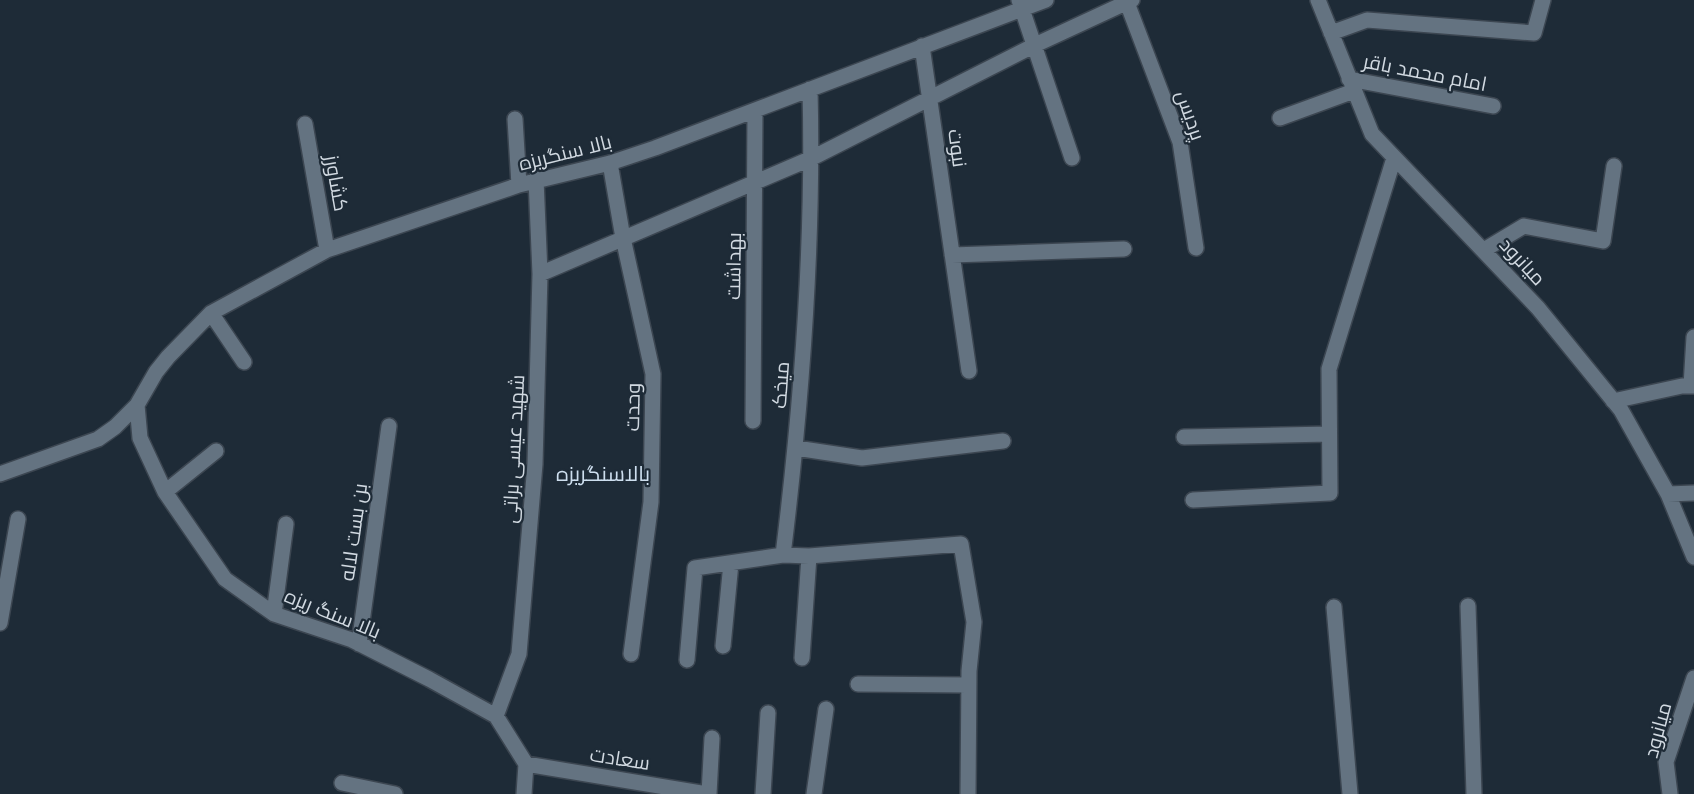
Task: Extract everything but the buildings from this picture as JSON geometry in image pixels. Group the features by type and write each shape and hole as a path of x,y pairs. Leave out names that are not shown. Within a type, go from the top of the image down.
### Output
{"street":[{"name":"بالا سنگریزه","path":"0,474 98,439 115,427 137,405 156,372 168,357 211,313 327,250 536,179 610,163 755,111 922,46 1021,4 1046,0"},
{"name":"میانرود","path":"1318,0 1372,134 1538,308 1621,410 1668,494 1694,557"},
{"path":"1330,33 1367,20 1534,33 1543,0"},
{"path":"540,274 812,159 1035,45 1128,1"},
{"name":"پردیس","path":"1128,1 1180,142 1196,248"},
{"path":"1021,4 1072,158"},
{"name":"نبوت","path":"922,46 969,371"},
{"path":"1280,118 1352,85"},
{"name":"امام محمد باقر","path":"1352,85 1493,106"},
{"name":"میخک","path":"783,555 796,448 807,300 812,159 810,89"},
{"name":"بهداشت","path":"753,421 755,111"},
{"path":"515,119 519,185"},
{"name":"کشاورز","path":"305,124 327,250"},
{"path":"1193,500 1330,494 1329,369 1394,158"},
{"name":"وحدت","path":"610,163 623,238 653,374 651,502 631,654"},
{"path":"1484,250 1524,226 1603,241 1614,166"},
{"name":"شهید عیسی براتی","path":"496,716 519,654 536,464 540,274 536,179"},
{"path":"952,255 1124,249"},
{"path":"211,313 244,362"},
{"path":"1614,401 1682,386 1693,386 1694,337"},
{"name":"بالا سنگ ریزه","path":"137,405 140,438 165,492 225,579 274,614 359,644 496,716 526,764"},
{"name":"بن بست لاله","path":"359,644 389,426"},
{"path":"1184,437 1329,434"},
{"path":"796,448 862,458 1003,441"},
{"path":"165,492 216,451"},
{"path":"1668,494 1694,493"},
{"path":"0,623 18,519"},
{"path":"274,614 286,524"},
{"path":"687,660 695,568 783,555 809,556 961,544 974,622 968,685 968,794"},
{"path":"801,658 809,556"},
{"path":"723,646 731,563"},
{"path":"1468,606 1474,794"},
{"path":"1334,607 1350,794"},
{"name":"میانرود","path":"1670,794 1666,762 1694,678"},
{"path":"858,684 968,685"},
{"path":"814,794 826,709"},
{"path":"763,794 768,713"},
{"path":"708,794 712,738"},
{"path":"524,794 526,764"},
{"name":"سعادت","path":"526,764 708,794"},
{"path":"342,783 395,794"}],"district":[{"name":"بالاسنگریزه","path":"603,473"}]}
